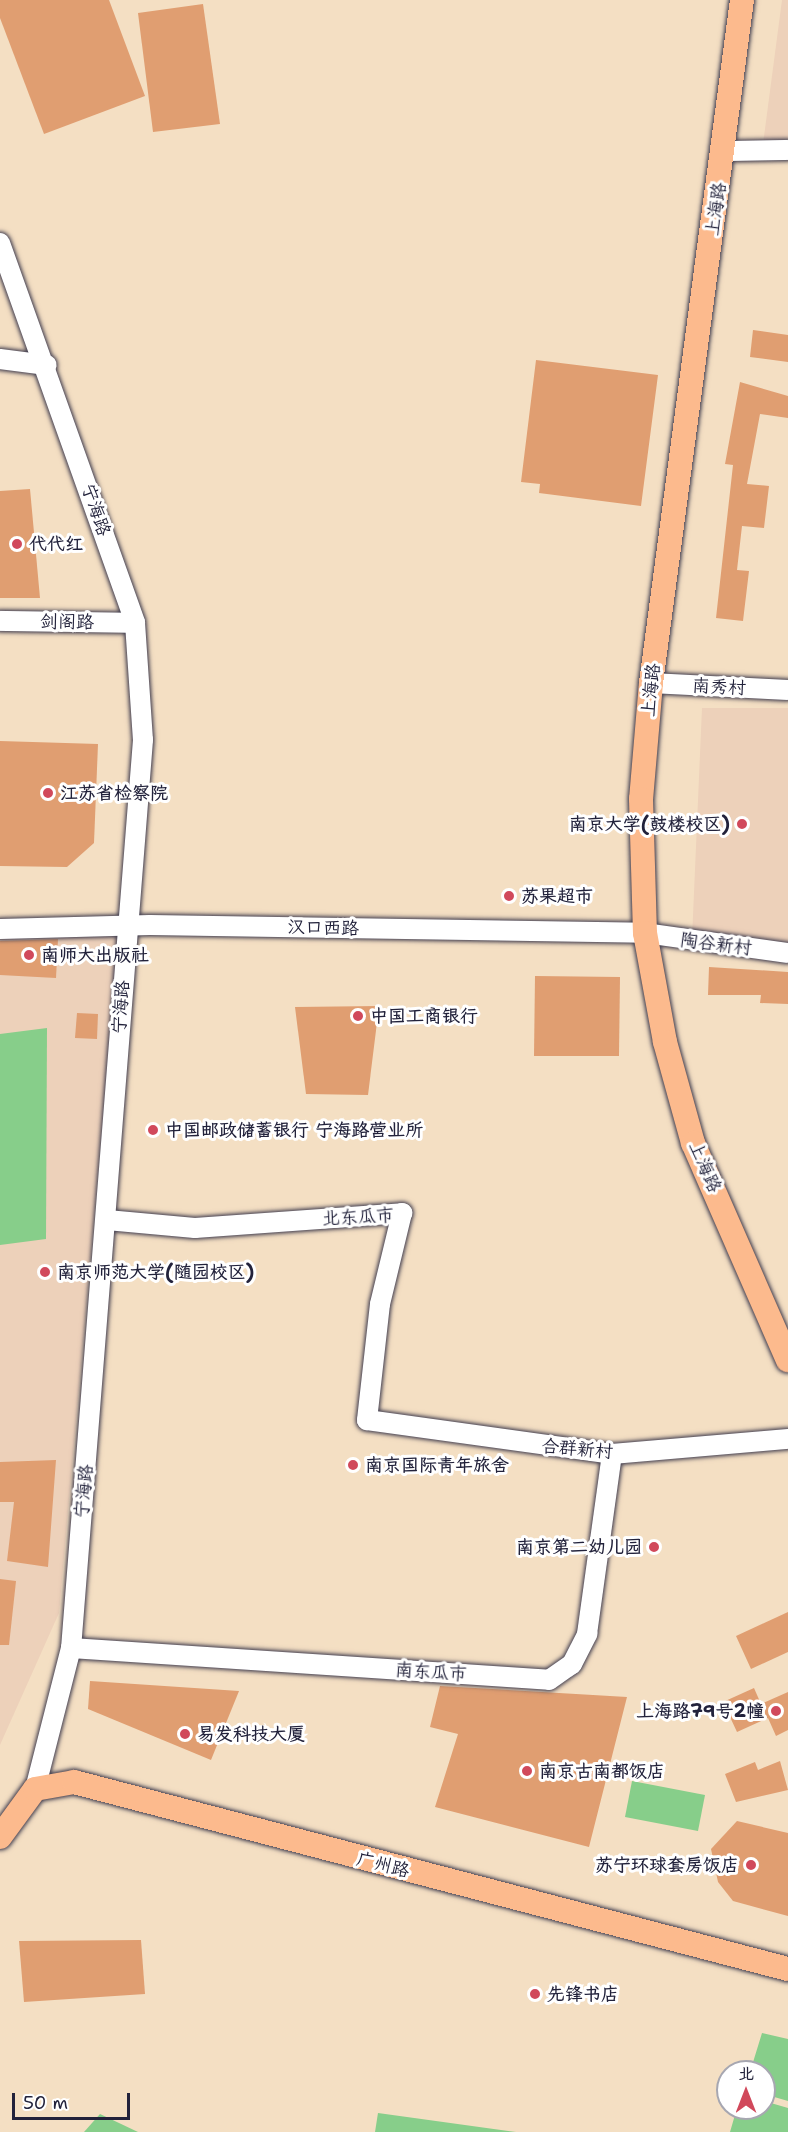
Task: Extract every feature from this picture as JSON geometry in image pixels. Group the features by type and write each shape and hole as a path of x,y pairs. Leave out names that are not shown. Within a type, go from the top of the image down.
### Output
{"main road":[{"name":"上海路","path":"742,0 725,151 651,683 641,799 645,933 665,1042 693,1143 788,1360"},
{"name":"广州路","path":"35,1789 74,1782 788,1969"},
{"path":"0,1836 35,1789"}],"street":[{"path":"725,151 788,150"},
{"name":"宁海路","path":"0,243 46,365 135,623 143,740 127,927 107,1220 71,1648 35,1789"},
{"path":"0,359 46,365"},
{"name":"剑阁路","path":"0,621 135,623"},
{"name":"南秀村","path":"651,683 788,690"},
{"name":"汉口西路","path":"0,929 127,927 645,933"},
{"name":"陶谷新村","path":"645,933 788,953"},
{"name":"北东瓜市","path":"107,1220 195,1228 402,1213 380,1305 367,1420"},
{"name":"合群新村","path":"367,1420 612,1454 788,1439"},
{"name":"南东瓜市","path":"71,1648 549,1680 572,1664 587,1634 612,1454"}],"shaded area":[{"path":"782,0 788,0 788,158 761,159"},
{"name":"南京大学(鼓楼校区)","path":"702,708 788,708 788,949 692,939"},
{"name":"南京师范大学(随园校区)","path":"0,932 119,932 59,1613 0,1745"}],"green space":[{"path":"47,1028 46,1239 0,1245 0,1034"},
{"path":"632,1781 705,1795 698,1831 625,1817"},
{"path":"762,2033 788,2039 788,2101 776,2098 776,2060 754,2060"},
{"path":"776,2104 788,2108 788,2132 730,2132 734,2120 776,2120"},
{"path":"378,2113 516,2132 375,2132"},
{"path":"100,2114 138,2132 84,2132"}],"building":[{"path":"0,0 109,0 145,96 44,134 0,18"},
{"path":"203,4 220,124 153,132 138,13"},
{"path":"753,330 788,335 788,362 750,357"},
{"path":"536,360 658,375 641,506 539,493 540,484 521,482"},
{"path":"740,382 788,396 788,418 760,414 747,484 769,486 764,528 742,526 737,570 749,571 743,621 716,618 733,465 725,464"},
{"name":"代代红","path":"30,489 40,598 0,598 0,491"},
{"name":"江苏省检察院","path":"0,741 98,744 94,843 67,867 0,866"},
{"name":"南师大出版社","path":"58,939 56,978 0,975 0,941"},
{"path":"709,967 788,972 788,1004 760,1003 761,995 708,995"},
{"path":"535,976 620,977 619,1056 534,1056"},
{"path":"379,1006 368,1095 306,1094 295,1007"},
{"path":"77,1013 98,1014 97,1039 75,1038"},
{"path":"56,1460 48,1567 7,1561 14,1502 0,1502 0,1462"},
{"path":"0,1579 16,1581 9,1645 0,1645"},
{"path":"788,1612 788,1652 751,1669 736,1636"},
{"name":"易发科技大厦","path":"90,1681 239,1691 211,1760 88,1709"},
{"name":"南京古南都饭店","path":"440,1686 627,1697 589,1847 435,1807 458,1734 430,1727"},
{"path":"754,1688 761,1704 788,1692 788,1730 776,1736 768,1718 737,1732 723,1702"},
{"path":"780,1761 788,1790 736,1802 725,1774 755,1762 758,1770"},
{"name":"苏宁环球套房饭店","path":"737,1821 788,1833 788,1916 733,1901 718,1882 711,1849"},
{"path":"141,1940 145,1994 24,2002 19,1941"}],"place":[{"name":"代代红","path":"17,544"},
{"name":"江苏省检察院","path":"48,793"},
{"name":"南京大学(鼓楼校区)","path":"742,824"},
{"name":"苏果超市","path":"509,896"},
{"name":"南师大出版社","path":"29,955"},
{"name":"中国工商银行","path":"358,1016"},
{"name":"中国邮政储蓄银行 宁海路营业所","path":"153,1130"},
{"name":"南京师范大学(随园校区)","path":"45,1272"},
{"name":"南京国际青年旅舍","path":"353,1465"},
{"name":"南京第二幼儿园","path":"654,1547"},
{"name":"上海路79号2幢","path":"776,1711"},
{"name":"易发科技大厦","path":"185,1734"},
{"name":"南京古南都饭店","path":"527,1771"},
{"name":"苏宁环球套房饭店","path":"751,1865"},
{"name":"先锋书店","path":"535,1994"}]}
